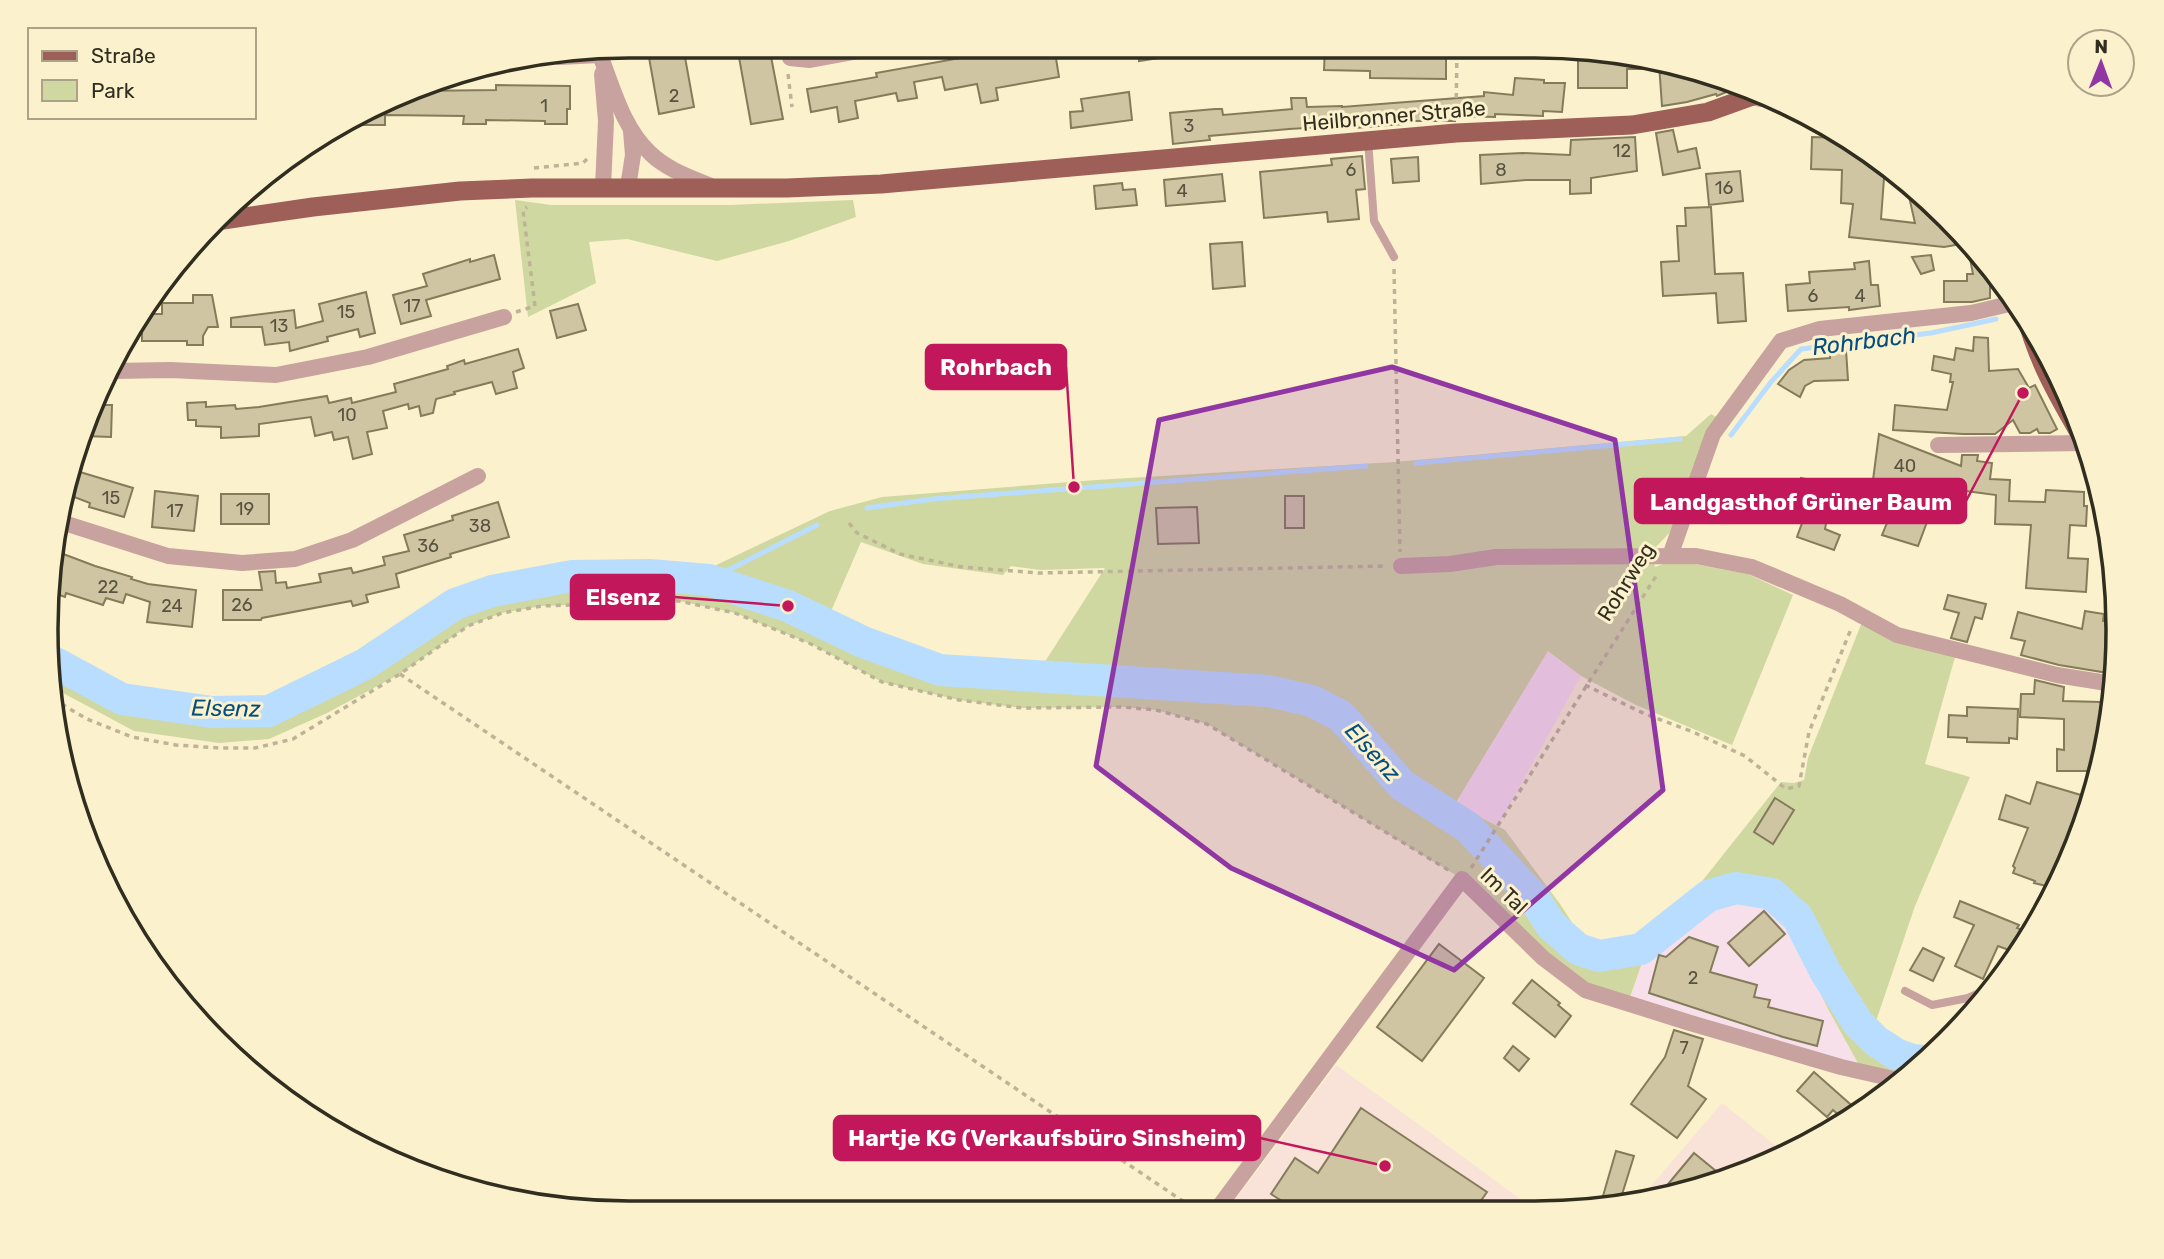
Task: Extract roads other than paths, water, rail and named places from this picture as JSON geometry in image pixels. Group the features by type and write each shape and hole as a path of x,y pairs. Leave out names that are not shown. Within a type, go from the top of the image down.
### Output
{"main road":[{"name":"Heilbronner Straße","path":"232,219 460,191 603,187 846,186 1368,140 1632,125 1708,112 1746,99"}],"street":[{"path":"601,59 606,121 603,187"},
{"path":"602,59 631,130 650,154 674,170 714,187"},
{"path":"628,187 633,155 631,130"},
{"name":"Rohrweg","path":"1670,556 1713,434 1781,341 1820,329 1971,313 2005,305"},
{"path":"121,370 276,375 368,357 504,317"},
{"path":"1938,445 2075,443"},
{"path":"68,525 168,556 242,564 296,559 352,540 478,476"},
{"path":"1401,566 1450,564 1496,557 1696,556 1752,566 1799,585 1897,635 2057,675 2103,682"},
{"name":"Im Tal","path":"1223,1201 1462,878 1543,958 1585,990 1751,1041 1889,1078"}],"lane":[{"path":"1368,140 1374,222 1394,257"},
{"path":"1905,991 1932,1005 1973,996"}],"waterway":[{"name":"Rohrbach","path":"1731,435 1771,382 1801,349 1931,333 1996,319"},
{"name":"Rohrbach","path":"1416,463 1680,439"},
{"name":"Rohrbach","path":"867,508 933,499 1366,466"},
{"name":"Rohrbach","path":"709,580 817,525"},
{"name":"Elsenz","path":"59,665 122,699 212,712 269,711 365,664 455,604 492,591 572,576 649,575 709,580 788,606 863,642 940,670 1269,691 1312,701 1341,716 1402,785 1469,828 1533,897 1551,925 1578,949 1599,956 1641,949 1708,896 1736,888 1772,894 1798,918 1826,973 1858,1023 1876,1041 1896,1054 1911,1059"}],"place":[{"name":"Landgasthof Grüner Baum","path":"2023,393"},
{"name":"Rohrbach","path":"1074,487"},
{"name":"Elsenz","path":"788,606"},
{"name":"Hartje KG (Verkaufsbüro Sinsheim)","path":"1385,1166"}]}
